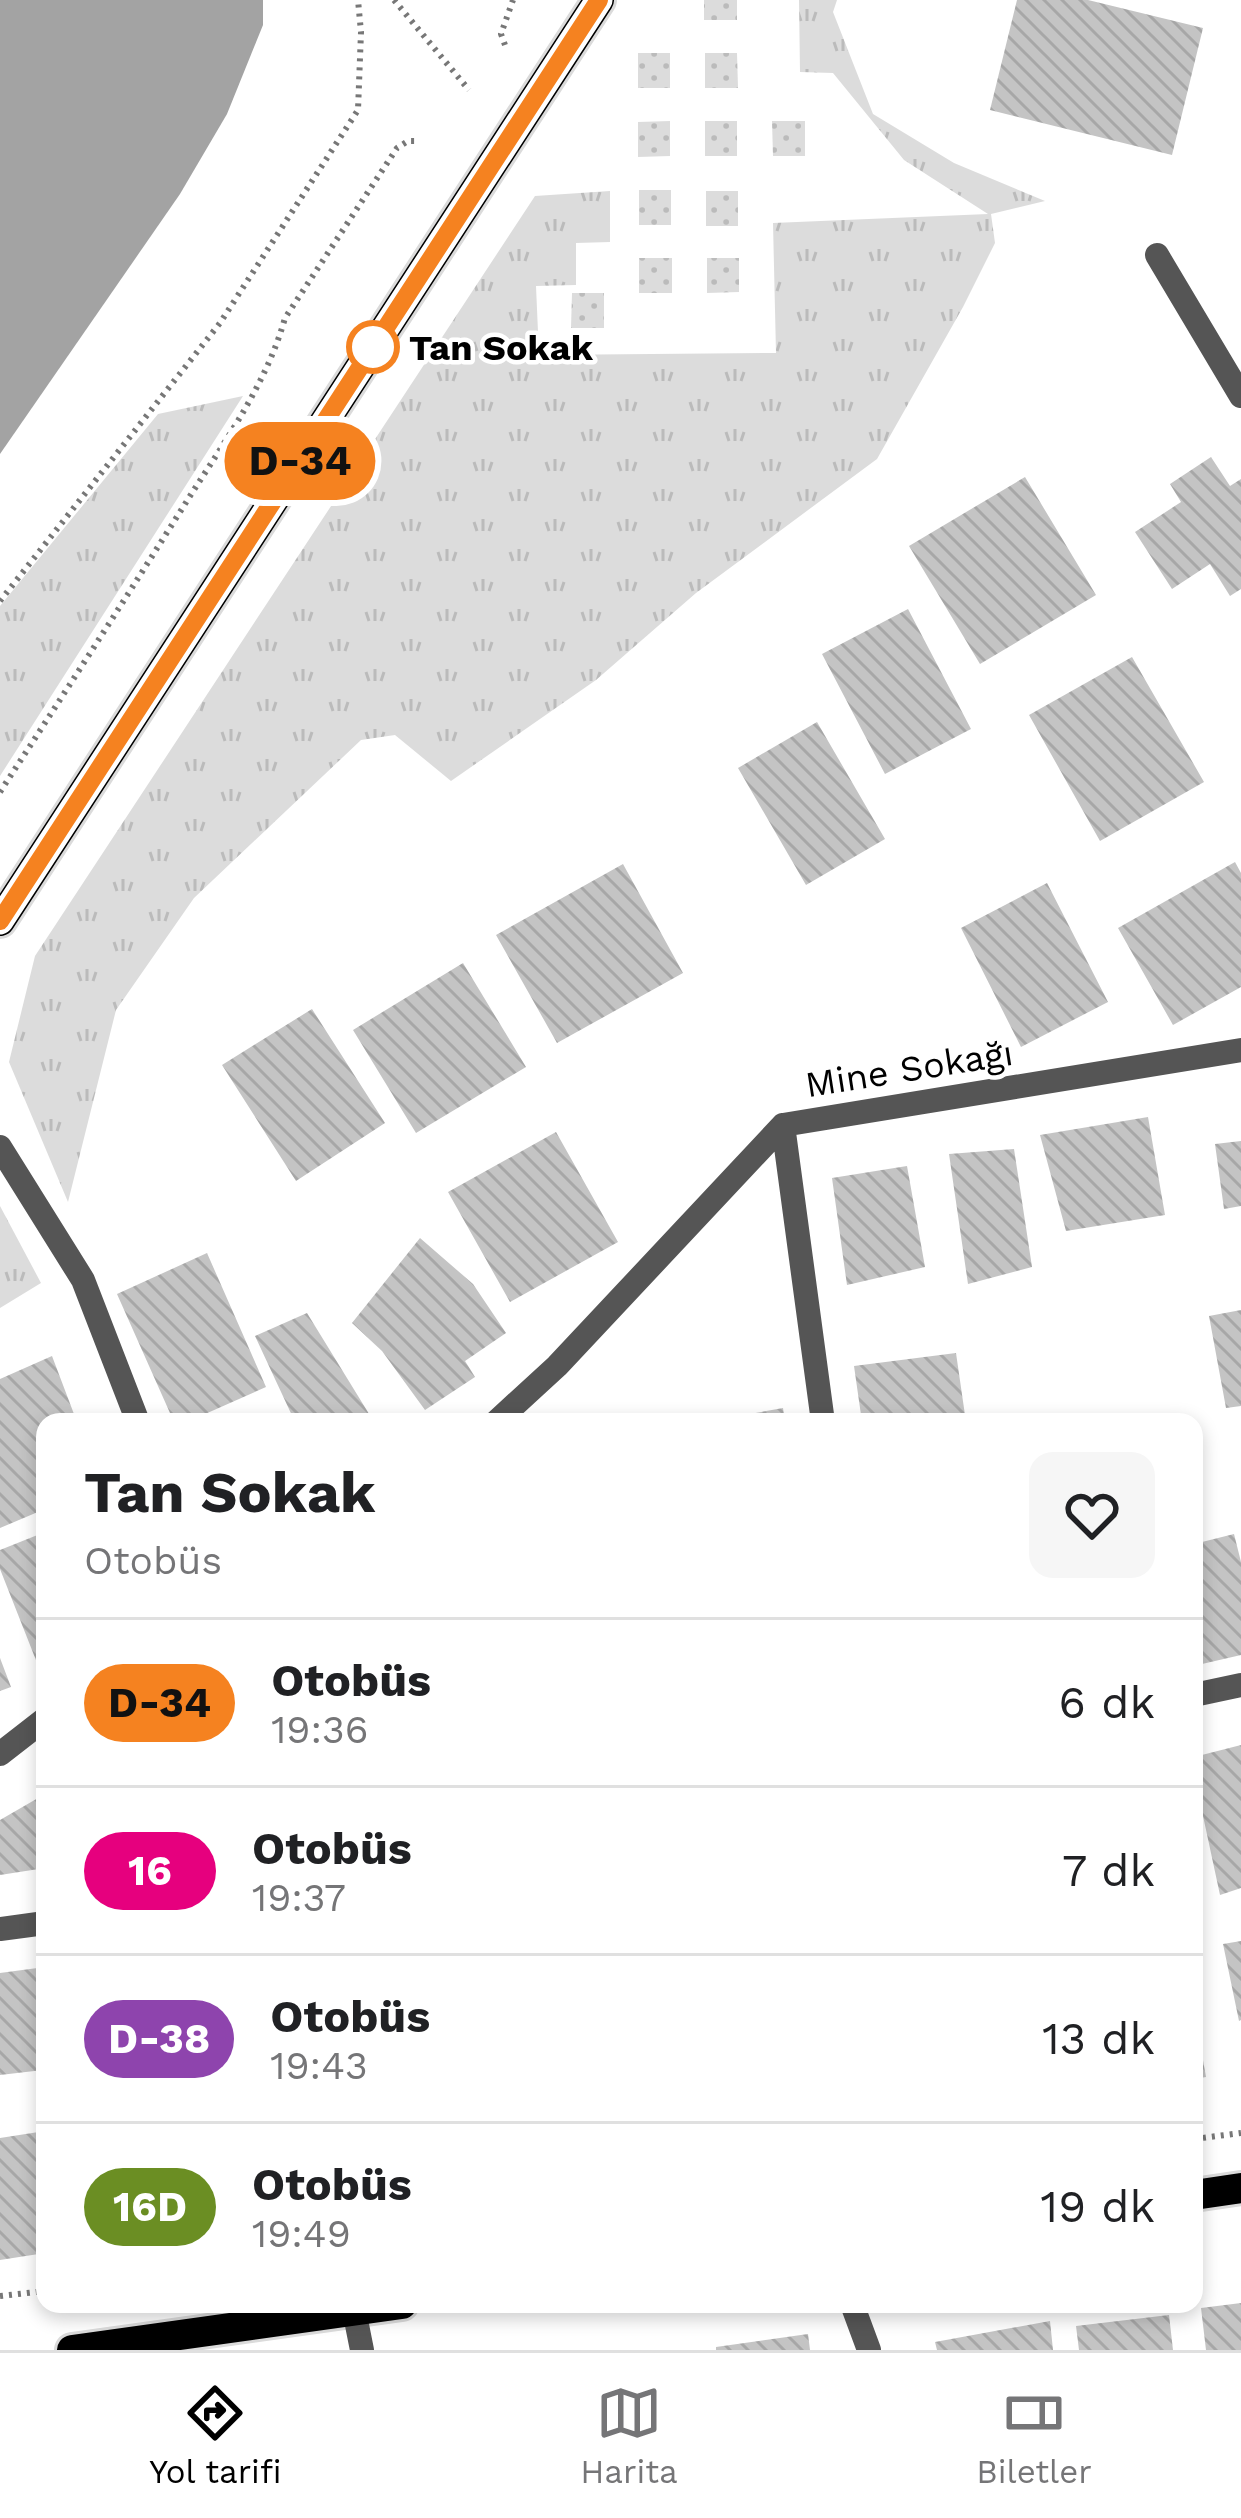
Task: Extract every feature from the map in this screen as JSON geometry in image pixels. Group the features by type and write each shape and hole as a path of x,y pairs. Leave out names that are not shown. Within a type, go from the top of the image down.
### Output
{"main road":[{"path":"0,922 599,0"},
{"path":"1203,2194 1241,2188"},
{"path":"72,2350 308,2313"}],"street":[{"path":"1157,255 1241,396"},
{"name":"Mine Sokağı","path":"506,1413 556,1366 783,1125 1241,1050"},
{"path":"783,1125 822,1413"},
{"path":"0,1147 83,1280 135,1413"},
{"path":"1203,1693 1241,1684"},
{"path":"0,1754 36,1726"},
{"path":"0,1930 36,1924"},
{"path":"337,2313 362,2350"},
{"path":"855,2313 868,2350"}],"path":[{"path":"0,601 220,323 358,110 358,0"},
{"path":"394,0 469,90"},
{"path":"505,45 501,34 513,0"},
{"path":"0,792 249,401 284,318 397,148 420,141"},
{"path":"1203,2138 1241,2132"},
{"path":"0,2296 36,2292"}],"green space":[{"path":"704,0 737,0 737,20 704,20"},
{"path":"799,0 837,0 833,12 873,114 954,163 1045,201 991,214 995,243 877,459 696,593 596,680 451,781 395,735 361,740 194,898 116,1010 68,1202 9,1062 35,956 535,196 610,191 610,242 576,243 576,285 536,286 539,355 776,353 773,223 988,214 904,160 833,73 800,72"},
{"path":"638,53 670,53 670,88 638,88"},
{"path":"705,53 737,53 738,88 705,88"},
{"path":"670,121 670,156 638,157 638,122"},
{"path":"705,121 737,121 737,156 705,156"},
{"path":"772,121 805,121 805,156 773,156"},
{"path":"639,190 671,190 671,225 639,225"},
{"path":"706,191 738,191 738,226 706,226"},
{"path":"639,258 672,258 672,293 639,293"},
{"path":"707,258 739,258 739,292 707,293"},
{"path":"572,293 604,293 604,328 571,328"},
{"path":"243,396 0,776 0,606 158,414"},
{"path":"0,1206 41,1283 0,1308"}],"shaded area":[{"path":"0,0 263,0 263,25 227,114 180,194 0,454"}],"building":[{"path":"1017,0 1088,0 1203,28 1172,155 990,110"},
{"path":"1211,457 1230,486 1241,479 1241,589 1230,596 1210,564 1172,589 1135,532 1181,502 1170,484"},
{"path":"1025,477 1096,595 980,664 909,546"},
{"path":"908,609 971,729 885,774 822,654"},
{"path":"1132,657 1204,782 1100,841 1029,715"},
{"path":"817,722 885,839 806,885 738,768"},
{"path":"1235,862 1241,873 1241,987 1173,1025 1118,928"},
{"path":"623,864 683,973 557,1043 496,935"},
{"path":"1047,883 1108,1002 1021,1047 961,928"},
{"path":"463,963 526,1067 416,1133 353,1030"},
{"path":"312,1009 385,1123 296,1181 222,1065"},
{"path":"1148,1117 1165,1215 1066,1231 1040,1135"},
{"path":"556,1132 618,1242 510,1302 448,1192"},
{"path":"1241,1141 1241,1206 1224,1209 1215,1144"},
{"path":"1014,1149 1032,1267 968,1284 949,1154"},
{"path":"907,1166 925,1267 847,1285 832,1178"},
{"path":"420,1238 473,1284 506,1333 465,1361 475,1377 425,1410 382,1351 352,1323"},
{"path":"207,1253 266,1387 207,1413 170,1413 117,1294"},
{"path":"1241,1310 1241,1406 1226,1408 1209,1316"},
{"path":"307,1313 368,1413 291,1413 255,1336"},
{"path":"956,1353 965,1413 861,1413 854,1366"},
{"path":"52,1356 74,1413 36,1413 36,1513 0,1528 0,1379"},
{"path":"1234,1534 1241,1562 1241,1655 1203,1664 1203,1542"},
{"path":"36,1536 36,1660 0,1569 0,1550"},
{"path":"0,1658 11,1687 0,1691"},
{"path":"1241,1745 1241,1888 1220,1895 1203,1816 1203,1755"},
{"path":"36,1799 36,1869 0,1875 0,1820"},
{"path":"1241,1941 1241,2020 1239,2021 1223,1944"},
{"path":"36,1968 36,2071 0,2075 0,1973"},
{"path":"36,2132 36,2254 0,2260 0,2138"},
{"path":"1241,2303 1241,2350 1206,2350 1203,2308"},
{"path":"1169,2315 1173,2350 1079,2350 1076,2326"},
{"path":"1050,2321 1053,2350 937,2350 935,2342"},
{"path":"808,2334 810,2350 716,2350 716,2347"}],"bus line":[{"name":"D-34","path":"0,921 599,0"}],"place":[{"name":"Tan Sokak","path":"373,347"}]}
